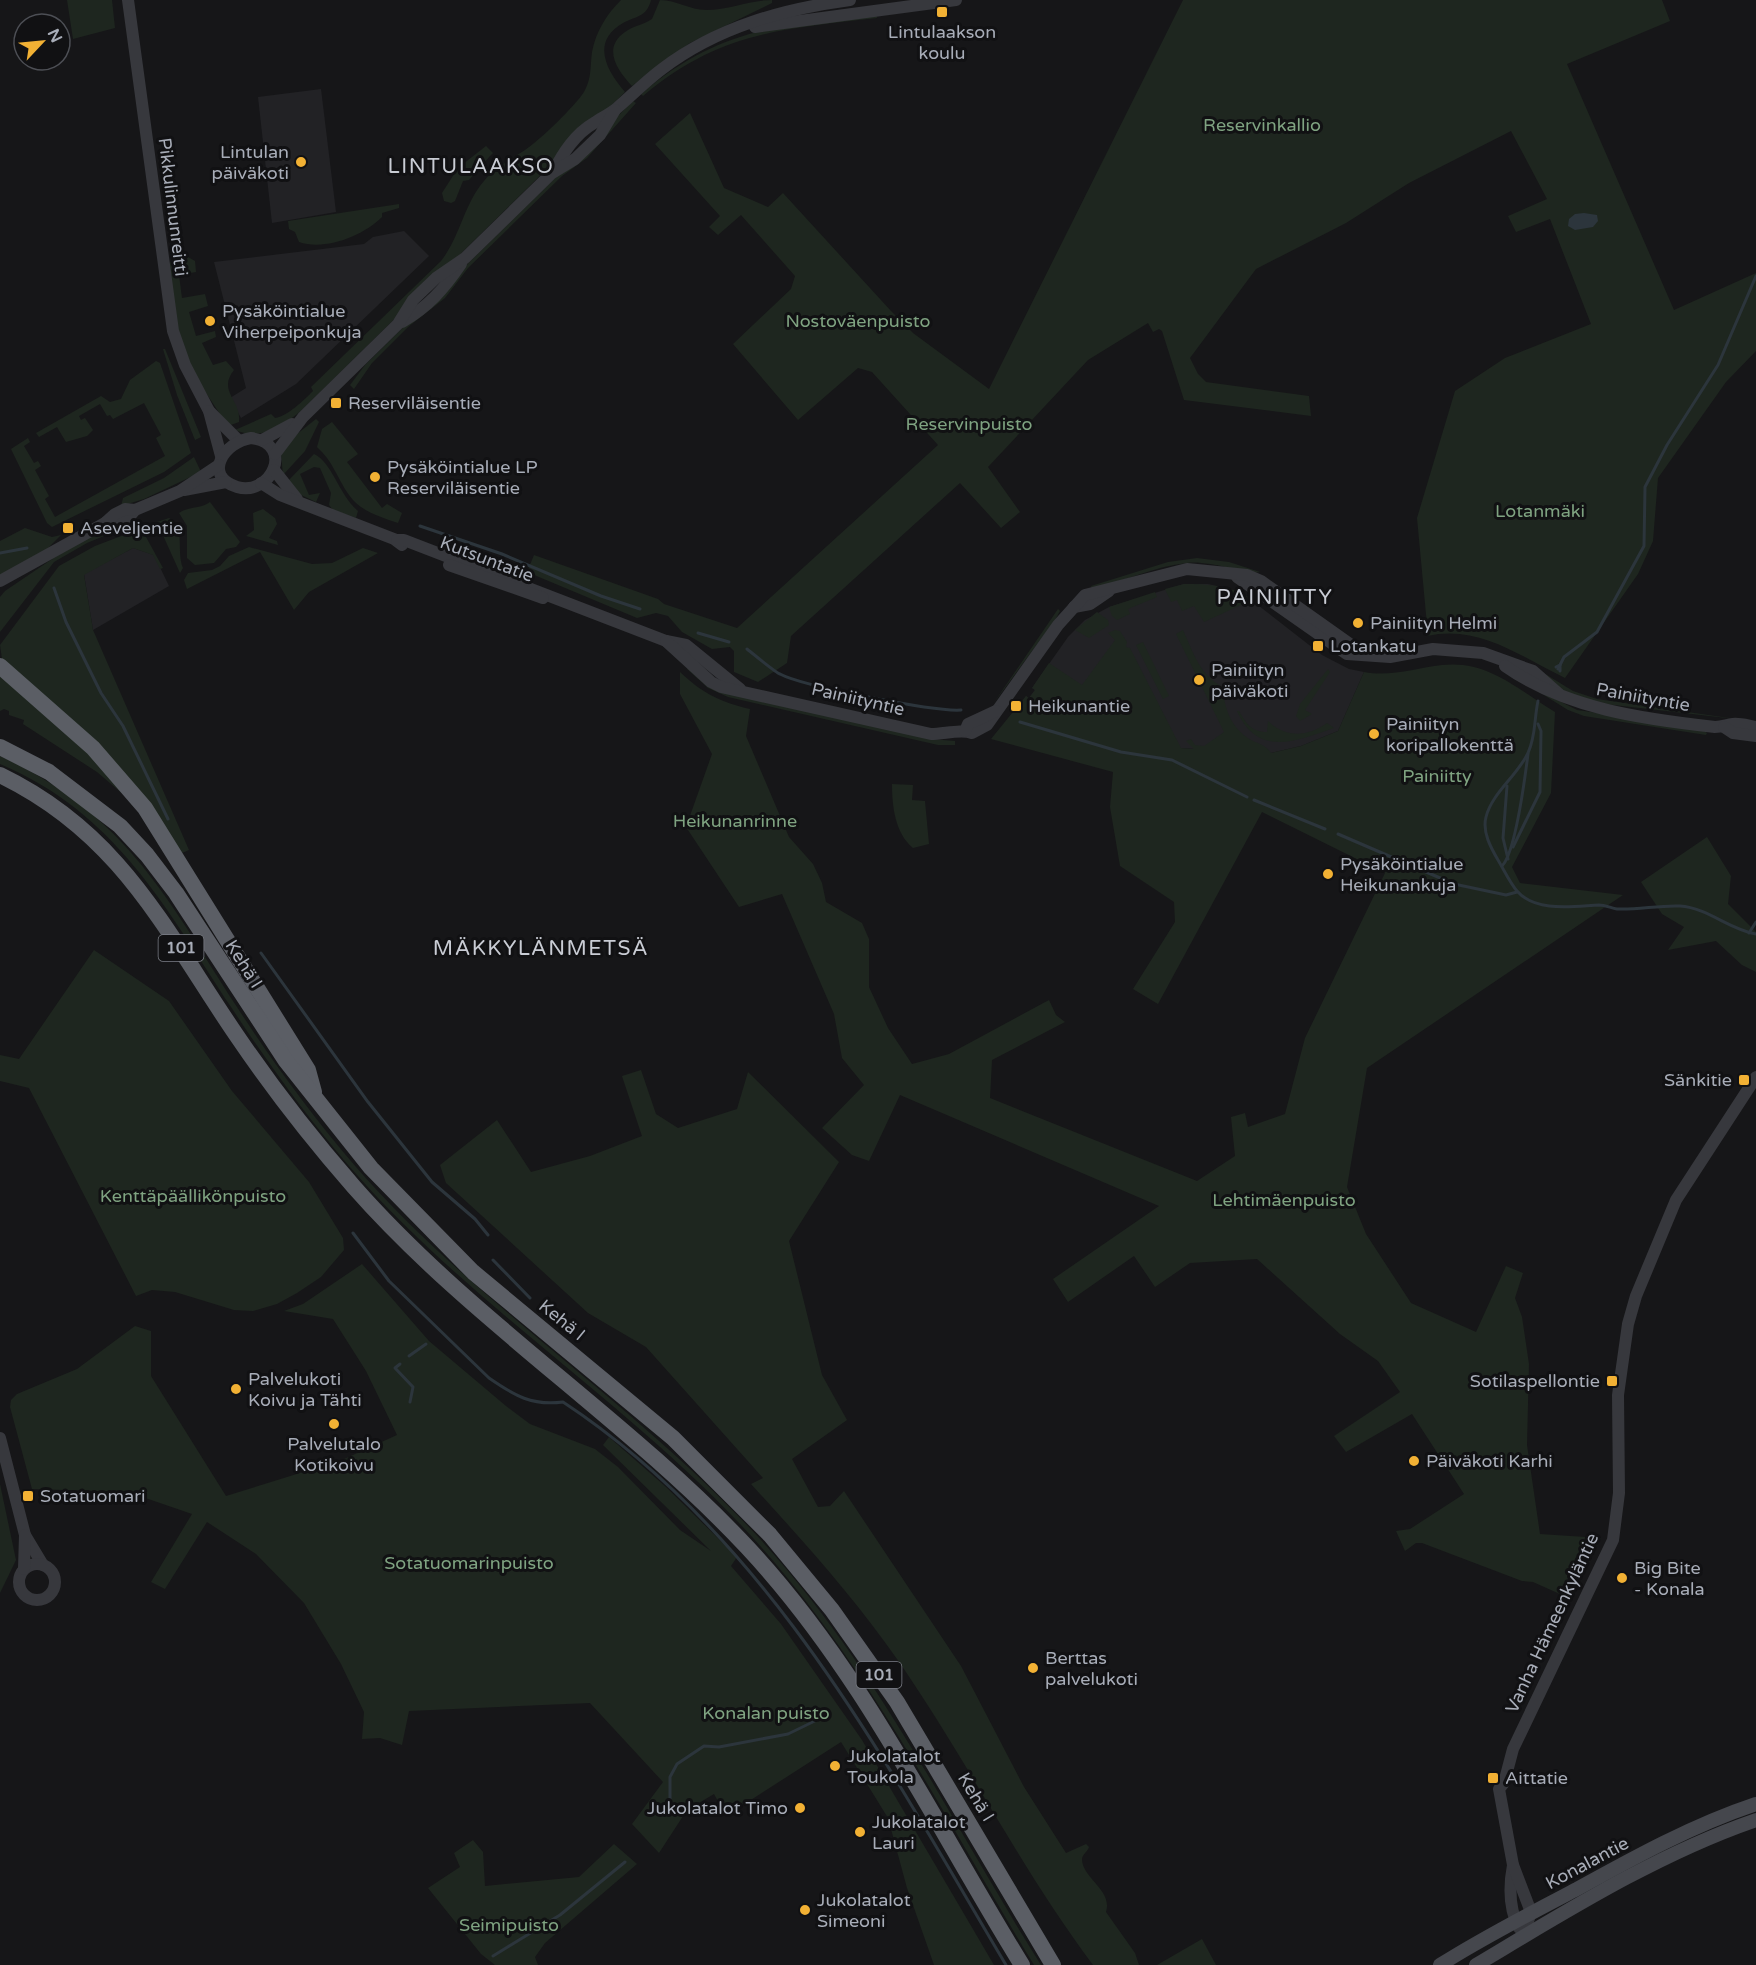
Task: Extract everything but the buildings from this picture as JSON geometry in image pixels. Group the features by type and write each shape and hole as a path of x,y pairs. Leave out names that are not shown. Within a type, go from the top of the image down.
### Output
{"highway":[{"name":"101","path":"0,666 109,765 145,808 177,855 267,1009 308,1070 318,1105"},
{"name":"Kehä I","path":"0,747 49,772 83,795 120,826 147,855 176,893 252,1013 318,1105 370,1168 465,1264 673,1438 770,1535 832,1610 897,1702 1053,1965"},
{"name":"101","path":"0,776 49,803 78,825 123,868 152,905 272,1086 315,1142 399,1237 484,1314 672,1472 750,1551 810,1620 876,1716 1022,1965"}],"main road":[{"name":"Konalantie","path":"1440,1965 1531,1912 1686,1832 1756,1804"},
{"name":"Konalantie","path":"1476,1965 1626,1879 1720,1833 1756,1820"}],"street":[{"name":"Pikkulinnunreitti","path":"128,0 173,331 185,365 209,411 220,461"},
{"path":"275,454 303,417 398,324 413,300 436,278 465,258 552,173 566,149 591,124 615,110 664,67 701,45 753,20 771,14 849,3 863,6 956,0"},
{"name":"Pikkulinnunreitti","path":"209,411 238,441"},
{"path":"180,491 220,461 238,441 262,440 303,417"},
{"path":"0,589 5,579 68,542 105,524 115,514 125,509 135,510 180,491 226,482 242,488 261,483 274,470 275,454 271,446 262,440"},
{"path":"220,461 226,482"},
{"name":"Kutsuntatie","path":"274,470 300,502"},
{"name":"Kutsuntatie","path":"261,483 300,502 397,540 416,551 506,587 568,603 666,641"},
{"name":"Painiityntie","path":"666,641 686,645 743,691 931,734 950,735 965,730 972,733 981,729 996,711 1058,625 1085,595 1109,591 1187,569 1231,573 1270,598 1342,652 1390,657 1433,649 1461,649 1483,653 1499,660 1528,680 1576,703 1601,709 1724,727 1734,724 1756,727"},
{"name":"Painiityntie","path":"1724,727 1733,733 1756,736"},
{"name":"Vanha Hämeenkyläntie","path":"1531,1912 1513,1865 1504,1806 1509,1799 1509,1789 1504,1783 1513,1749 1613,1540 1619,1492 1618,1395 1628,1324 1636,1296 1676,1200 1756,1077"},
{"path":"0,1438 25,1535 24,1569 19,1578 22,1592 29,1598 42,1599 50,1595 55,1583 51,1570 43,1565 33,1564 24,1569"},
{"path":"25,1535 43,1565"},
{"name":"Vanha Hämeenkyläntie","path":"1513,1865 1510,1883 1515,1921 1523,1937"},
{"path":"1523,1937 1531,1912"}],"shaded area":[{"path":"321,89 336,212 272,223 258,97"},
{"path":"1575,214 1597,215 1598,221 1593,227 1575,230 1568,226 1569,219"},
{"path":"404,231 429,256 296,384 241,418 230,398 246,388 214,262 364,244 373,237"},
{"path":"133,548 154,555 169,586 93,630 84,574"},
{"name":"Painiityn päiväkoti","path":"1184,584 1208,584 1241,592 1322,655 1349,669 1364,672 1338,731 1301,746 1271,753 1195,749 1166,747 1017,709 1026,696 1029,698 1035,690 1032,688 1068,637 1085,620 1109,607"}],"green space":[{"path":"67,0 112,0 115,28 73,39 72,12 69,12"},
{"path":"621,0 651,0 644,13 623,23 613,31 604,48 612,75 625,92 303,409 279,426 263,433 254,434 235,430 271,414 275,418 280,417 296,407 313,391 311,387 441,261 453,242 477,190 484,181 498,168 539,139 584,92 590,77 596,37 611,11"},
{"path":"660,0 706,10 764,0 772,0 772,3 690,43 632,86 617,66 613,52 614,45 625,32 652,19"},
{"path":"1183,0 1662,0 1670,21 1567,64 1674,310 1756,273 1756,351 1726,382 1658,478 1653,541 1638,574 1565,678 1516,652 1482,638 1446,633 1427,636 1425,633 1427,625 1417,518 1455,391 1505,358 1591,324 1550,219 1516,232 1508,216 1547,199 1511,131 1409,183 1346,223 1256,269 1190,358 1198,374 1206,382 1309,396 1311,416 1184,400 1162,331 1159,329 1153,332 1148,323 1088,360 988,467 1020,512 1001,528 960,483 791,636 787,663 758,682 734,672 734,651 730,647 712,649 682,632 668,616 656,613 637,618 527,572 534,555 658,599 664,604 737,628 938,445 872,372 858,368 798,420 733,344 791,289 795,276 741,215 718,235 709,227 720,216 655,144 690,113 724,188 768,207 783,193 913,333 989,389"},
{"path":"876,13 877,18 781,31 725,46 698,58 643,96 641,94 697,55 724,43 780,27"},
{"path":"633,101 636,103 587,158 562,176 468,268 445,298 408,327 372,363 354,389 350,385 365,365"},
{"path":"486,146 493,153 469,180 463,181 455,201 451,203 444,201 442,193 458,168"},
{"path":"399,204 399,208 382,213 382,217 365,230 332,243 320,245 299,242 295,232 289,229 288,221"},
{"path":"188,257 195,261 196,272 179,275 182,298 205,294 208,306 189,312 196,336 215,331 216,337 202,343 213,365 226,361 234,370 229,377 228,384 237,408 239,422 228,426 200,384 179,339 167,265 174,259"},
{"path":"163,349 165,349 201,437 195,440 177,395"},
{"path":"156,361 160,363 191,453 164,472 52,527 47,523 11,449 28,438 30,442 24,446 34,463 38,461 41,466 35,470 49,496 45,499 55,517 165,456 156,438 161,435 144,403 113,419 110,415 107,416 100,404 79,416 81,420 85,418 93,430 87,436 66,442 57,427 39,437 36,433 101,396 110,402 121,399 130,380"},
{"path":"316,419 319,422 305,451 283,475 281,454 297,434"},
{"path":"332,422 358,454 347,462 382,508 387,504 402,513 398,523 371,513 354,501 327,458 317,447 322,429"},
{"path":"314,454 326,464 351,504 358,511 356,518 333,510 329,505 331,493 320,468 314,467 300,474 309,495 320,493 316,502 299,494 288,481"},
{"path":"194,457 201,472 144,499 121,506 123,498 164,478"},
{"path":"210,502 240,542 236,547 226,549 214,563 195,565 187,558 187,526 179,513"},
{"path":"263,509 275,518 277,524 269,538 277,541 278,545 246,536 254,530 253,513"},
{"path":"169,518 174,522 179,533 183,568 180,573 157,522"},
{"path":"122,524 121,529 87,543 54,562 0,632 0,597 5,591 64,551 95,534"},
{"path":"25,528 52,537 61,535 47,549 0,576 0,541"},
{"path":"137,530 146,537 163,568 160,569 153,555 133,548 84,575 93,630 189,850 182,853 2,659 0,645 59,566 95,546"},
{"path":"249,547 312,564 332,563 363,548 378,553 309,592 294,610 260,552 187,589 184,580 188,573 212,570 220,566 229,556"},
{"path":"1197,558 1229,562 1260,572 1187,563 1163,567 1092,589 1091,586 1168,562"},
{"path":"1184,584 1217,586 1249,597 1243,604 1204,622 1194,606 1182,611 1177,600 1171,602 1165,589"},
{"path":"1155,592 1157,597 1128,609 1130,614 1117,620 1112,616 1109,607"},
{"path":"1058,609 1060,611 1055,620 993,704"},
{"path":"1097,612 1108,620 1109,625 1089,638 1075,630"},
{"path":"1115,630 1120,631 1127,642 1126,647 1130,648 1181,748 1194,749 1186,741 1191,739 1195,745 1204,746 1224,732 1176,634 1183,630 1203,670 1208,677 1223,687 1227,710 1238,730 1251,740 1265,746 1271,753 1301,746 1338,731 1364,672 1394,673 1442,665 1474,667 1502,678 1555,712 1551,793 1512,867 1520,883 1623,895 1367,1068 1347,1187 1366,1234 1411,1303 1476,1332 1506,1266 1523,1273 1515,1298 1522,1317 1529,1364 1527,1445 1540,1534 1601,1538 1571,1599 1533,1582 1522,1581 1422,1543 1416,1543 1405,1551 1396,1531 1410,1529 1464,1494 1412,1414 1346,1452 1334,1436 1400,1392 1378,1361 1340,1334 1257,1259 1190,1263 1155,1287 1134,1256 1068,1302 1053,1279 1159,1206 900,1095 869,1161 852,1155 822,1128 864,1085 842,1058 834,1014 782,894 739,907 686,827 712,754 680,694 680,672 712,696 750,709 746,736 789,837 813,864 822,883 826,902 862,923 869,939 869,987 888,1028 912,1064 949,1054 1049,1000 1056,1015 1065,1022 992,1060 990,1098 1197,1181 1235,1156 1231,1117 1245,1113 1248,1127 1285,1114 1305,1038 1385,873 1262,812 1158,1004 1133,989 1175,922 1174,902 1120,866 1110,807 1113,772 991,739 1026,696 1029,698 1035,690 1032,688 1049,663 1082,685 1115,640 1108,633"},
{"path":"1143,642 1169,696 1163,699 1136,645"},
{"path":"690,666 702,678 932,739 955,741 955,745 938,745 728,697 708,688 687,669"},
{"path":"1328,669 1330,672 1305,710 1312,714 1300,721 1296,716 1300,704"},
{"path":"1542,672 1573,691 1597,699 1736,719 1596,703 1564,691"},
{"path":"0,673 79,741 137,806 97,772 23,724 24,720 9,715 9,711 4,709 0,711"},
{"path":"1531,687 1577,710 1698,727 1707,733 1706,735 1584,716 1568,710"},
{"path":"1237,711 1250,726 1261,732 1267,732 1268,721 1275,727 1297,734 1312,731 1327,723 1334,728 1292,741 1267,740 1256,735 1246,726"},
{"path":"0,756 43,779 80,804 111,831 138,861 163,893 293,1088 356,1167 401,1215 449,1261 649,1432 697,1476 744,1522 789,1572 868,1679 1041,1965 1034,1965 894,1728 823,1623 783,1573 741,1525 694,1478 645,1433 492,1305 394,1215 349,1166 287,1088 159,899 134,866 107,836 76,809 41,784 0,764"},
{"path":"892,784 913,785 912,800 925,801 929,844 913,848 902,835 894,810"},
{"path":"1707,837 1731,876 1728,904 1756,932 1756,972 1742,965 1716,941 1668,950 1684,927 1662,914 1641,882"},
{"name":"Kenttäpäällikönpuisto","path":"94,950 169,1001 232,1091 309,1182 343,1238 344,1250 321,1277 297,1293 277,1304 253,1311 234,1310 175,1292 152,1290 136,1296 29,1088 0,1081 0,1055 19,1059"},
{"path":"641,1070 656,1114 678,1128 737,1109 748,1072 839,1162 789,1241 822,1375 847,1420 792,1459 818,1507 830,1506 844,1491 961,1666 1024,1787 1066,1853 1086,1844 1089,1847 1082,1859 1083,1866 1105,1897 1106,1912 1135,1953 1139,1965 1093,1965 1041,1890 897,1659 845,1591 751,1484 763,1478 646,1347 588,1313 446,1183 440,1165 497,1120 531,1172 590,1156 642,1136 622,1076"},
{"name":"Sotatuomarinpuisto","path":"362,1264 429,1341 506,1406 530,1424 595,1449 618,1467 680,1530 711,1551 603,1445 609,1437 666,1487 737,1557 731,1566 781,1624 862,1740 994,1965 934,1965 907,1888 888,1818 841,1742 726,1816 714,1794 687,1810 659,1853 632,1824 663,1782 590,1703 409,1711 402,1745 380,1738 362,1739 364,1712 341,1664 304,1603 256,1554 207,1522 165,1589 151,1582 192,1514 128,1492 32,1489 10,1407 11,1400 17,1394 77,1369 135,1326 151,1331 151,1376 226,1496 342,1460 397,1435 366,1371 333,1319 284,1311 303,1304"},
{"path":"0,1484 16,1560 0,1593"},
{"name":"Seimipuisto","path":"473,1840 483,1852 485,1886 579,1877 614,1844 637,1864 545,1943 535,1957 538,1965 495,1965 481,1954 428,1888 460,1867 454,1853"},
{"path":"1202,1939 1216,1965 1157,1965"}],"waterway":[{"path":"1558,669 1564,657 1597,632 1644,546 1645,487 1667,445 1718,365 1756,276"},
{"path":"420,526 502,554 601,596 640,609"},
{"path":"0,553 27,548"},
{"path":"54,588 66,622 101,693 123,726 168,819"},
{"path":"698,633 729,642"},
{"path":"747,649 777,673 814,685 899,703 961,710"},
{"path":"1556,667 1560,665 1560,671"},
{"path":"1538,701 1531,747 1489,808 1485,823 1490,845 1517,891 1534,903 1556,907 1604,905 1625,909 1680,906 1700,911 1746,932 1756,934"},
{"path":"1020,722 1121,752 1172,760 1247,797"},
{"path":"1513,847 1540,792 1541,731 1538,724"},
{"path":"1502,866 1512,846 1516,830 1528,754"},
{"path":"1507,786 1503,838 1508,859"},
{"path":"1254,800 1325,829"},
{"path":"1338,834 1454,884 1506,895 1517,892"},
{"path":"1749,933 1756,922"},
{"path":"261,953 368,1102 432,1182 475,1219 488,1235"},
{"path":"353,1233 389,1281 489,1378 507,1390 533,1401 563,1402 636,1457 702,1518 761,1585 816,1657 866,1732 1006,1965"},
{"path":"493,1260 530,1298"},
{"path":"409,1356 426,1344"},
{"path":"400,1364 395,1368 413,1387 410,1402"},
{"path":"663,1812 670,1801 670,1777 677,1764 704,1746 719,1747 788,1734 823,1717"},
{"path":"493,1956 560,1915 625,1862"}],"place":[{"name":"Lintulaakson koulu","path":"942,12"},
{"name":"Lintulan päiväkoti","path":"301,162"},
{"name":"Pysäköintialue Viherpeiponkuja","path":"210,321"},
{"name":"Reserviläisentie","path":"336,403"},
{"name":"Pysäköintialue LP Reserviläisentie","path":"375,477"},
{"name":"Aseveljentie","path":"68,528"},
{"name":"Painiityn Helmi","path":"1358,623"},
{"name":"Lotankatu","path":"1318,646"},
{"name":"Painiityn päiväkoti","path":"1199,680"},
{"name":"Heikunantie","path":"1016,706"},
{"name":"Painiityn koripallokenttä","path":"1374,734"},
{"name":"Pysäköintialue Heikunankuja","path":"1328,874"},
{"name":"Sänkitie","path":"1744,1080"},
{"name":"Sotilaspellontie","path":"1612,1381"},
{"name":"Palvelukoti Koivu ja Tähti","path":"236,1389"},
{"name":"Palvelutalo Kotikoivu","path":"334,1424"},
{"name":"Päiväkoti Karhi","path":"1414,1461"},
{"name":"Sotatuomari","path":"28,1496"},
{"name":"Big Bite - Konala","path":"1622,1578"},
{"name":"Berttas palvelukoti","path":"1033,1668"},
{"name":"Jukolatalot Toukola","path":"835,1766"},
{"name":"Aittatie","path":"1493,1778"},
{"name":"Jukolatalot Timo","path":"800,1808"},
{"name":"Jukolatalot Lauri","path":"860,1832"},
{"name":"Jukolatalot Simeoni","path":"805,1910"}],"district":[{"name":"LINTULAAKSO","path":"471,166"},
{"name":"PAINIITTY","path":"1275,597"},
{"name":"MÄKKYLÄNMETSÄ","path":"541,948"}],"park label":[{"name":"Reservinkallio","path":"1262,125"},
{"name":"Nostoväenpuisto","path":"858,321"},
{"name":"Reservinpuisto","path":"969,424"},
{"name":"Lotanmäki","path":"1540,511"},
{"name":"Painiitty","path":"1437,776"},
{"name":"Heikunanrinne","path":"735,821"},
{"name":"Lehtimäenpuisto","path":"1284,1200"},
{"name":"Konalan puisto","path":"766,1713"}]}
